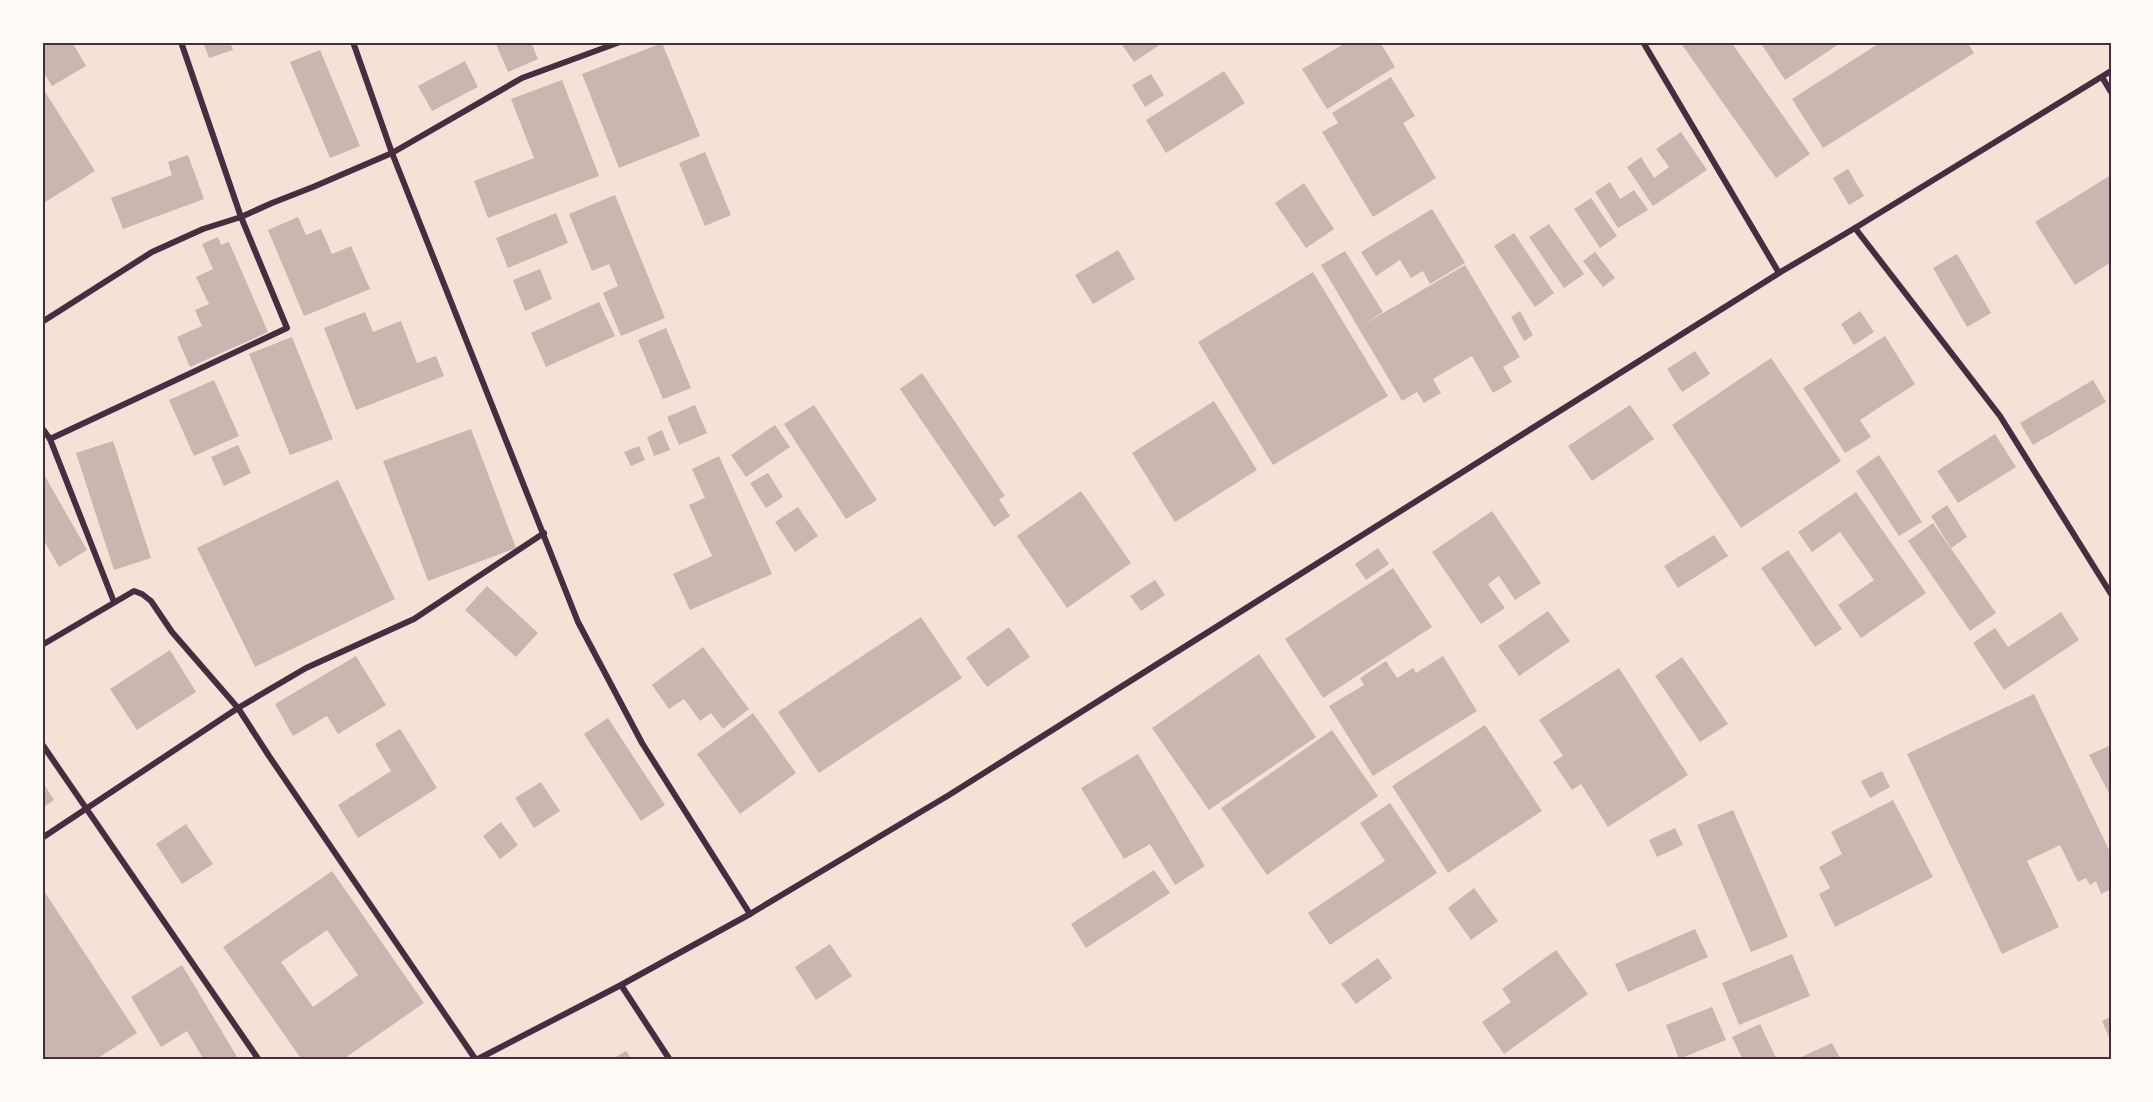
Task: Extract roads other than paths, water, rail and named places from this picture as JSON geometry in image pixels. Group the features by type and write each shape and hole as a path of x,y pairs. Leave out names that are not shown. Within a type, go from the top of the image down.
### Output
{"street":[{"path":"50,439 287,328 241,218 181,42"},
{"path":"353,42 392,153 578,622 642,743 750,914"},
{"path":"42,322 152,252 203,229 241,218 272,202 313,188 392,153 522,78 620,42"},
{"path":"1643,42 1779,273"},
{"path":"42,645 134,591 150,601 172,632 238,708 268,756 476,1060 621,985 750,914 949,795 1779,273 2111,71"},
{"path":"2102,77 2111,92"},
{"path":"1856,228 2000,416 2111,594"},
{"path":"42,428 50,439 114,602"},
{"path":"42,838 238,708 306,668 414,619 544,533"},
{"path":"42,744 259,1060"},
{"path":"621,985 670,1060"}]}
